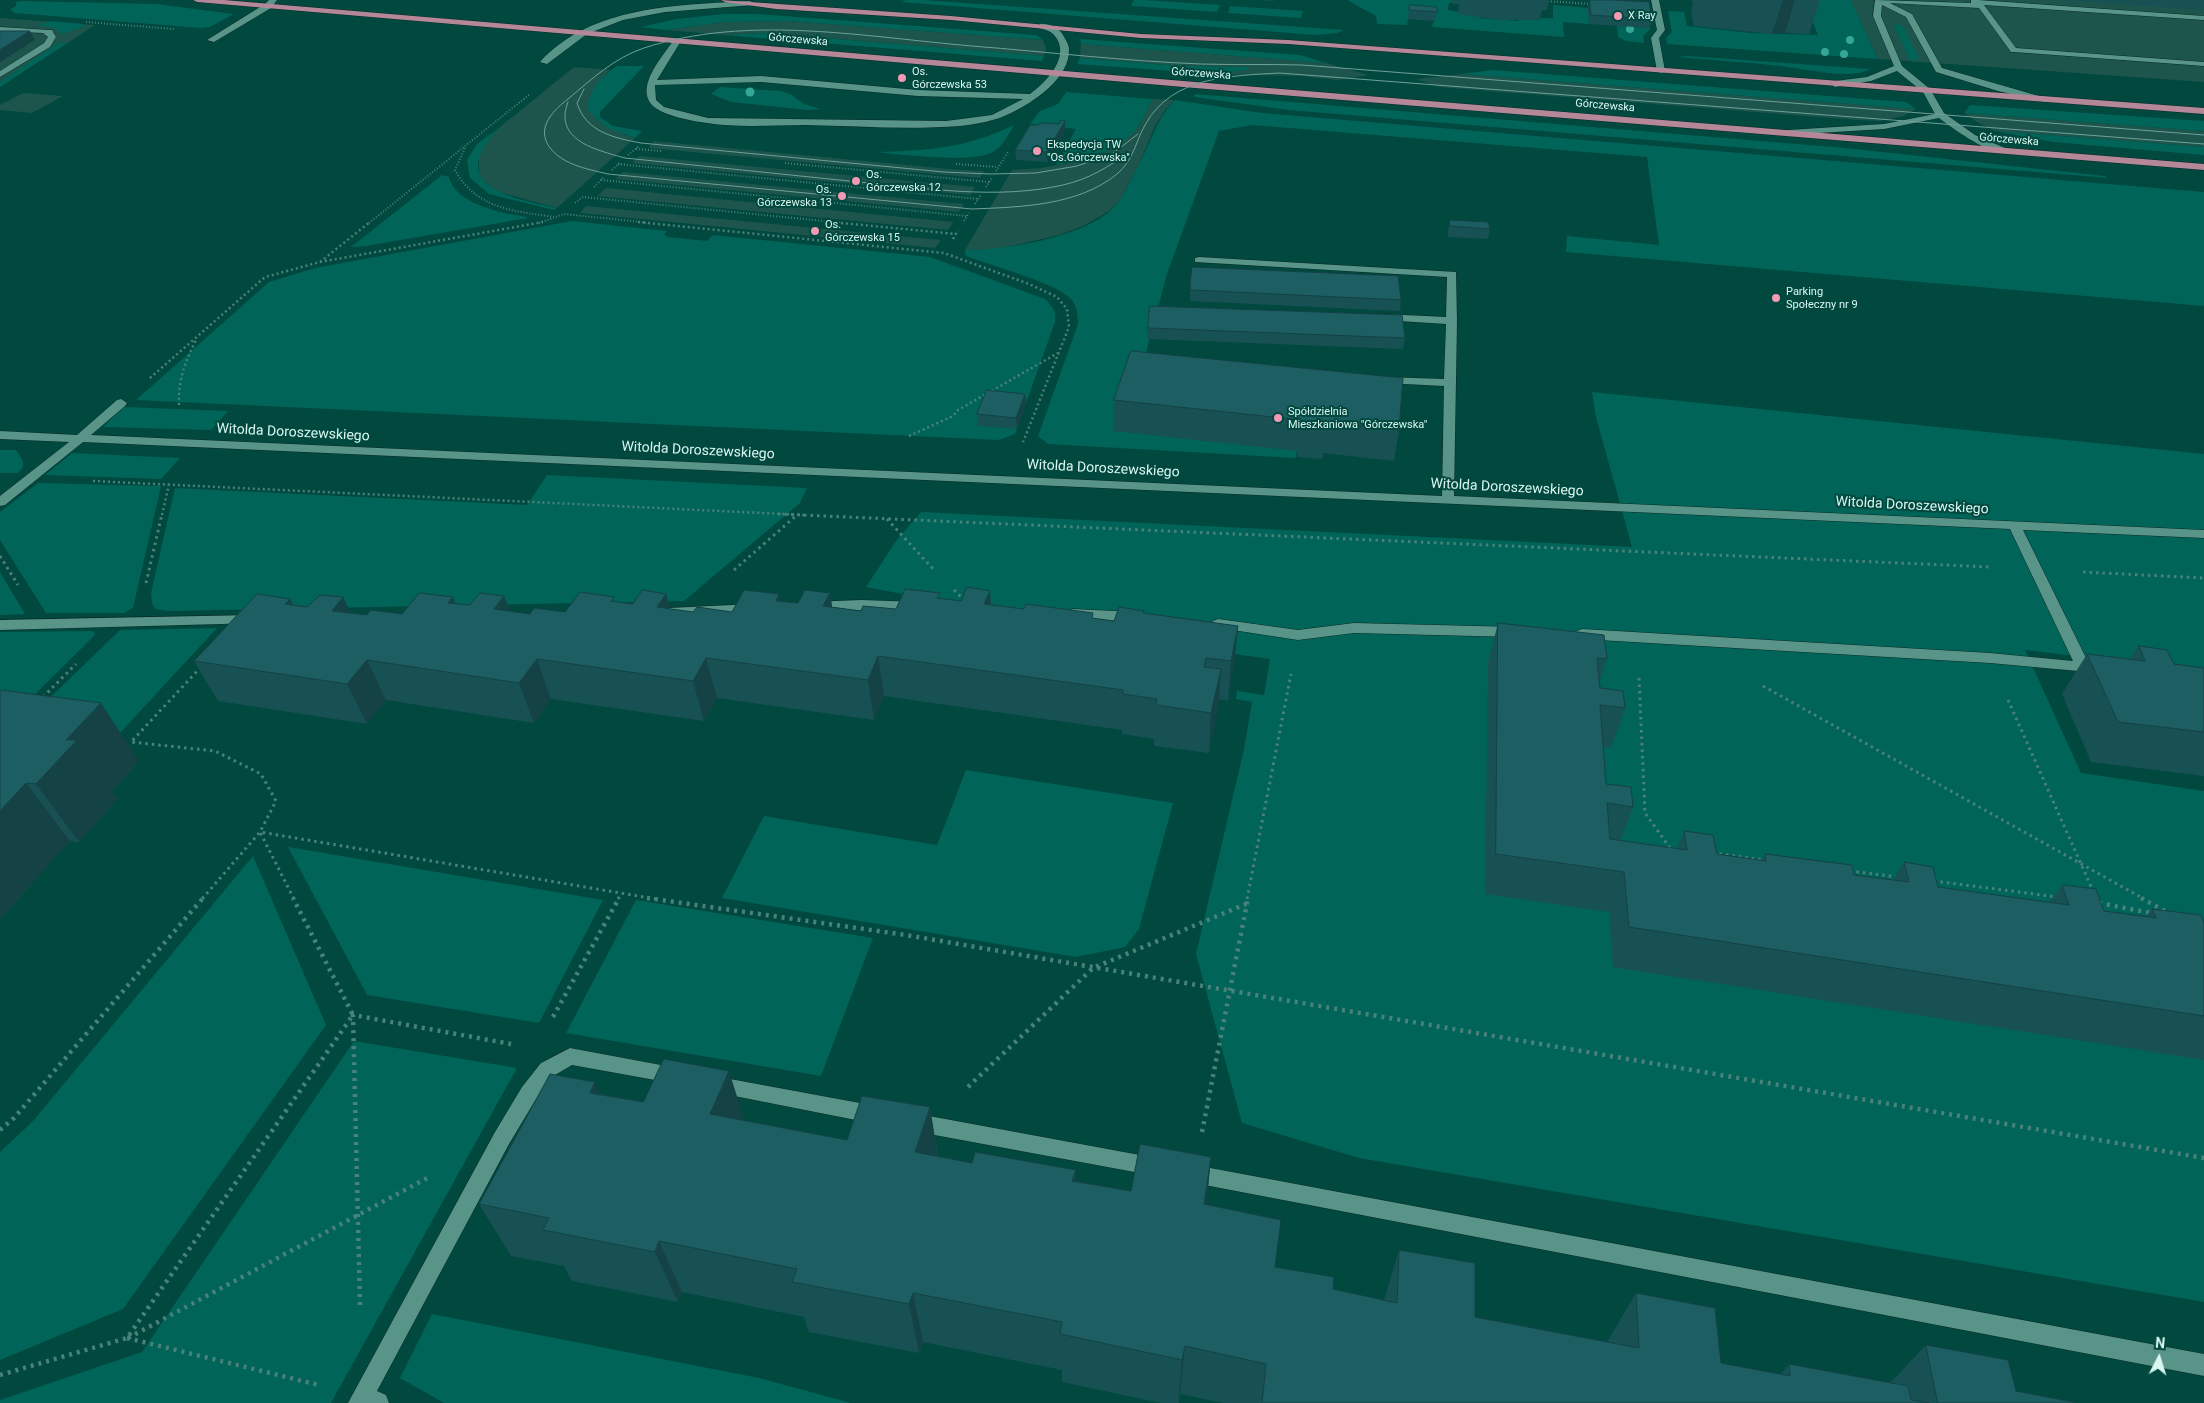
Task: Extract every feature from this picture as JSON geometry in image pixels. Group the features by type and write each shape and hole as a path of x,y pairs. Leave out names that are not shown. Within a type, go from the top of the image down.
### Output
{"main road":[{"name":"Górczewska","path":"197,0 270,3 677,41 2204,167"},
{"path":"725,0 750,4 1043,26 1141,36 1288,42 1828,84 1933,81 2048,100 2204,111"}],"street":[{"path":"1879,0 1981,6 2014,50 2204,64"},
{"path":"1879,0 1876,16 1898,67 1933,81 2000,89 2048,100"},
{"path":"1879,0 1909,16 1933,81 1940,115 1972,137 2002,150"},
{"path":"1941,0 2204,18"},
{"path":"211,40 270,3"},
{"path":"544,62 584,32 614,22 652,13 694,7 750,4"},
{"path":"1656,4 1661,30 1655,38 1661,71"},
{"path":"677,41 651,83 652,100 658,107 685,116 708,121 940,124 983,120 1014,109 1039,92 1055,72 1063,58 1065,46 1056,32 1043,26"},
{"path":"0,29 43,31 49,32 52,37 47,44 0,75"},
{"path":"1828,84 1864,81 1886,76 1898,67"},
{"path":"651,83 761,79 918,93 1032,97"},
{"path":"1788,133 1879,127 1920,122 1940,115"},
{"path":"1199,260 1452,274 1448,500"},
{"path":"1372,317 1452,320"},
{"path":"1371,379 1451,383"},
{"path":"0,502 81,438 121,403"},
{"name":"Witolda Doroszewskiego","path":"0,435 2204,534"},
{"path":"2014,525 2083,666"},
{"path":"792,607 861,605 974,610"},
{"path":"657,613 763,609"},
{"path":"1062,614 1151,618"},
{"path":"0,625 264,620"},
{"path":"1200,621 1298,636 1354,628 1526,632"},
{"path":"1566,634 1990,658 2111,670"},
{"path":"367,1401 502,1138 548,1069 570,1056 2204,1366"}],"path":[{"path":"1540,0 1656,4"},
{"path":"85,22 180,30"},
{"path":"320,262 537,89"},
{"path":"468,144 454,170 458,179 468,190 484,202 555,218"},
{"path":"628,155 638,146"},
{"path":"636,148 666,152"},
{"path":"612,170 621,162"},
{"path":"783,162 989,182"},
{"path":"618,164 978,199"},
{"path":"594,187 604,177"},
{"path":"986,187 992,178"},
{"path":"601,180 967,216"},
{"path":"974,204 981,195"},
{"path":"575,203 583,196 956,234"},
{"path":"964,221 969,213"},
{"path":"121,403 265,278 320,262 539,223 564,214 944,252 959,260 1028,284 1052,295 1064,303 1069,316 1069,326 1022,445"},
{"path":"953,239 958,230"},
{"path":"944,252 947,249"},
{"path":"179,406 178,384 184,363 197,337"},
{"path":"908,436 953,416 958,410 1059,353"},
{"path":"30,478 887,519 2204,578"},
{"path":"137,622 169,484"},
{"path":"684,612 804,510"},
{"path":"887,519 935,571"},
{"path":"948,584 974,610"},
{"path":"131,742 244,620"},
{"path":"42,698 117,622"},
{"path":"1194,1174 1298,636"},
{"path":"1637,637 1645,813 1668,848 1678,849"},
{"path":"1990,658 2099,904"},
{"path":"1759,684 2168,915 2089,902"},
{"path":"0,1130 14,1118 260,832 276,801 261,774 215,751 122,741"},
{"path":"260,832 621,894 906,935 2204,1158"},
{"path":"260,832 353,1015 360,1310"},
{"path":"1707,852 1766,860"},
{"path":"1845,870 1904,878"},
{"path":"1924,880 2062,898"},
{"path":"536,1048 621,894"},
{"path":"928,1125 1093,968 1246,904"},
{"path":"353,1015 536,1048 570,1056"},
{"path":"127,1338 353,1015"},
{"path":"0,1376 127,1338 435,1174"},
{"path":"127,1338 367,1401"}],"shaded area":[{"path":"1851,0 2204,0 2204,82 1878,59"},
{"path":"0,18 95,25 0,87"},
{"path":"788,21 1043,40 1046,48 1044,56 764,33 724,35 666,30 725,22"},
{"path":"1081,44 1326,63 1368,75 1338,80 1299,76 1213,74 1247,67 1179,66 1080,58"},
{"path":"574,67 611,70 606,74 588,111 625,135 635,138 557,208 496,191 482,179 479,170 479,153 483,145 500,127"},
{"path":"1462,74 1916,109 1903,116 1879,121 1857,120 1439,87 1416,79"},
{"path":"23,93 63,96 32,113 0,110 0,105"},
{"path":"1152,99 1175,100 1166,109 1155,126 1140,162 1120,200 1109,211 1085,225 1059,235 994,250 965,250 1012,170 1041,168 1080,161 1113,148 1140,124"},
{"path":"1964,113 2204,131 2204,147 1995,131"},
{"path":"654,141 984,171 980,178 648,148"},
{"path":"639,156 975,187 970,195 632,163"},
{"path":"623,172 964,204 959,212 615,179"},
{"path":"606,188 953,222 948,230 597,196"},
{"path":"586,206 941,240 935,248 580,213"}],"green space":[{"path":"906,0 1344,30 1337,33 1315,35 901,2"},
{"path":"1134,0 1220,5 1217,12 1131,6"},
{"path":"1347,0 1453,0 1452,3 1449,3 1448,10 1480,16 1480,18 1518,21 1519,19 1553,18 1553,5 1588,8 1589,24 1563,22 1564,37 1432,27 1435,21 1409,15 1407,25 1377,24 1376,16"},
{"path":"1804,0 1851,0 1878,59 1667,44 1666,38 1672,32 1668,11 1684,12 1687,26 1751,33 1818,35"},
{"path":"16,2 156,4 234,14 210,27 200,28 15,13 10,10 16,6"},
{"path":"1230,6 1303,11 1301,18 1228,13"},
{"path":"723,14 758,14 1036,35 1043,40 788,21 725,22 666,30 641,27 677,19"},
{"path":"50,21 83,24 84,27 61,34 55,28 36,25"},
{"path":"1895,24 1903,26 1919,59 1915,61 1909,59 1894,26"},
{"path":"1617,26 1650,29 1643,36 1644,43 1626,41 1618,37"},
{"path":"764,33 1044,56 1042,61 724,35"},
{"path":"1080,39 1300,55 1326,63 1081,44"},
{"path":"58,43 67,43 0,87 0,82"},
{"path":"1688,56 1870,69 1850,74 1839,74 1790,67 1676,57"},
{"path":"1080,58 1179,66 1248,67 1248,70 1213,74 1077,64"},
{"path":"617,66 644,66 600,112 600,117 613,126 642,131 635,138 608,128 588,111 588,103 596,85"},
{"path":"1493,70 1906,102 1916,109 1462,74"},
{"path":"720,87 780,91 790,94 804,104 821,109 809,110 731,102 711,94"},
{"path":"1066,92 1152,99 1138,127 1123,142 1105,152 1056,165 1076,129 1030,124 1040,111 1058,104"},
{"path":"1195,94 1845,148 2105,176 2108,178 1289,110 1194,97"},
{"path":"1175,100 1262,113 2204,192 2204,306 1566,252 1567,236 1659,245 1647,157 1252,125 1219,131 1167,274 1139,379 1297,450 1296,458 1048,444 1038,436 1078,324 1075,305 1071,299 1052,287 966,256 965,250 1000,248 1041,241 1080,228 1110,211 1126,190 1158,123"},
{"path":"1970,105 2204,121 2204,131 1964,113"},
{"path":"1014,125 999,147 983,156 953,158 875,152 912,151 946,147 979,139"},
{"path":"500,127 484,147 478,163 481,175 489,186 503,193 557,208 554,210 489,194 470,178 467,160 477,144"},
{"path":"1995,131 2204,147 2204,155 2053,142"},
{"path":"442,175 449,177 452,185 458,192 473,202 500,212 528,218 351,247"},
{"path":"572,221 667,231 664,235 668,237 707,241 713,235 930,257 1045,299 1053,309 1055,322 1015,434 999,440 136,400 269,282 315,268"},
{"path":"1592,392 2204,454 2204,671 2025,650 2081,773 2204,791 2204,1302 1359,1158 1242,1123 1196,954 1244,749 1252,702 1236,699 1237,691 1264,695 1270,659 1175,646 866,587 896,541 921,512 1632,547 1596,417"},
{"path":"124,407 228,411 211,430 103,427"},
{"path":"0,450 16,450 23,461 23,467 18,473 0,473"},
{"path":"72,453 180,458 161,479 45,475"},
{"path":"547,475 807,488 800,503 684,601 169,611 155,609 152,603 151,593 175,488 527,505"},
{"path":"38,483 161,486 133,608 124,613 46,613 0,540 0,512"},
{"path":"0,572 25,614 0,615"},
{"path":"217,628 120,733 28,719 120,630"},
{"path":"92,631 96,634 9,720 0,724 0,632"},
{"path":"966,770 1173,803 1139,929 1125,947 1076,957 722,898 764,816 937,845"},
{"path":"288,847 603,900 539,1023 367,995"},
{"path":"253,856 326,1025 123,1309 0,1360 0,1152 33,1121"},
{"path":"636,900 873,938 821,1076 566,1033"},
{"path":"354,1041 517,1068 331,1403 0,1403 0,1400 142,1352"},
{"path":"432,1314 759,1378 851,1403 444,1403 400,1378"}],"building":[{"path":"1590,0 1649,2 1652,19 1591,15"},
{"path":"1410,5 1437,7 1437,12 1409,10"},
{"path":"0,31 30,31 0,50"},
{"path":"1061,120 1065,121 1047,152 1015,150 1030,125 1039,125 1040,123 1059,124"},
{"path":"1450,220 1488,222 1490,229 1450,226"},
{"path":"1192,267 1398,276 1401,300 1190,290"},
{"path":"1150,306 1402,315 1405,338 1148,328"},
{"path":"1131,351 1403,378 1399,430 1327,422 1326,428 1301,426 1301,420 1114,400"},
{"path":"987,390 1025,394 1016,418 977,414"},
{"path":"967,587 990,591 984,604 1024,609 1026,604 1093,613 1092,618 1114,621 1119,607 1144,611 1143,613 1238,626 1231,661 1206,658 1204,667 1221,669 1211,713 1156,705 1157,699 1123,694 1123,690 878,656 868,680 706,658 693,681 537,659 519,683 367,660 347,684 194,661 257,594 290,599 285,604 307,607 320,595 343,597 332,611 367,615 371,610 402,614 419,593 453,597 448,603 470,605 480,593 504,596 494,609 530,614 534,608 565,612 580,592 614,597 611,601 633,604 642,590 666,594 657,607 693,612 697,607 732,612 744,590 779,594 776,601 798,603 805,590 830,593 823,606 861,611 863,606 896,609 905,589 940,593 937,598 961,601"},
{"path":"1498,623 1604,635 1607,659 1597,658 1600,688 1623,691 1625,708 1600,705 1606,784 1631,787 1633,807 1607,803 1610,839 1687,850 1684,831 1713,835 1717,854 1766,861 1765,854 1852,865 1854,875 1909,882 1904,862 1933,867 1938,887 2069,905 2062,885 2096,889 2104,911 2156,918 2152,909 2201,915 2204,923 2204,1016 1629,927 1624,872 1496,854"},
{"path":"2139,646 2167,650 2174,664 2204,668 2204,732 2118,722 2087,654 2145,661"},
{"path":"0,691 101,703 66,740 77,740 36,784 26,783 0,811"},
{"path":"664,1059 729,1071 710,1114 847,1140 862,1096 930,1107 915,1152 972,1163 975,1152 1076,1170 1072,1181 1131,1191 1140,1144 1211,1157 1204,1204 1281,1220 1275,1267 1334,1277 1333,1289 1397,1303 1399,1250 1475,1263 1475,1317 1639,1348 1636,1293 1715,1308 1721,1363 1790,1376 1789,1364 1908,1386 1911,1400 1930,1403 1262,1403 1266,1364 1185,1346 1182,1360 1060,1334 1062,1322 913,1293 909,1304 792,1282 797,1269 659,1241 655,1252 543,1230 549,1218 479,1204 550,1074 595,1082 590,1093 643,1102"},
{"path":"1926,1345 2008,1360 2016,1391 2078,1403 1938,1403"}],"tram line":[{"path":"2204,135 1302,65 1201,64 1143,61 849,34 765,30 724,32 684,38 633,52 604,70 563,103 549,118 545,130 547,143 558,156 574,164 608,174 972,209 1048,203 1067,199 1102,185 1117,174 1127,163 1145,125 1157,109 1170,97 1186,88 1204,82 1242,75 1280,73 2204,144"},
{"path":"584,89 577,103 587,121 602,132 631,141 944,172 1036,173 1077,166 1112,154 1138,134"},
{"path":"568,102 565,115 566,126 572,134 590,147 625,158 935,190 1013,192 1063,185 1098,172 1130,151"}],"place":[{"name":"X Ray","path":"1618,16"},
{"name":"Os. Górczewska 53","path":"902,78"},
{"name":"Ekspedycja TW \"Os.Górczewska\"","path":"1037,151"},
{"name":"Os. Górczewska 12","path":"856,181"},
{"name":"Os. Górczewska 13","path":"842,196"},
{"name":"Os. Górczewska 15","path":"815,231"},
{"name":"Parking Społeczny nr 9","path":"1776,298"},
{"name":"Spółdzielnia Mieszkaniowa \"Górczewska\"","path":"1278,418"}]}
